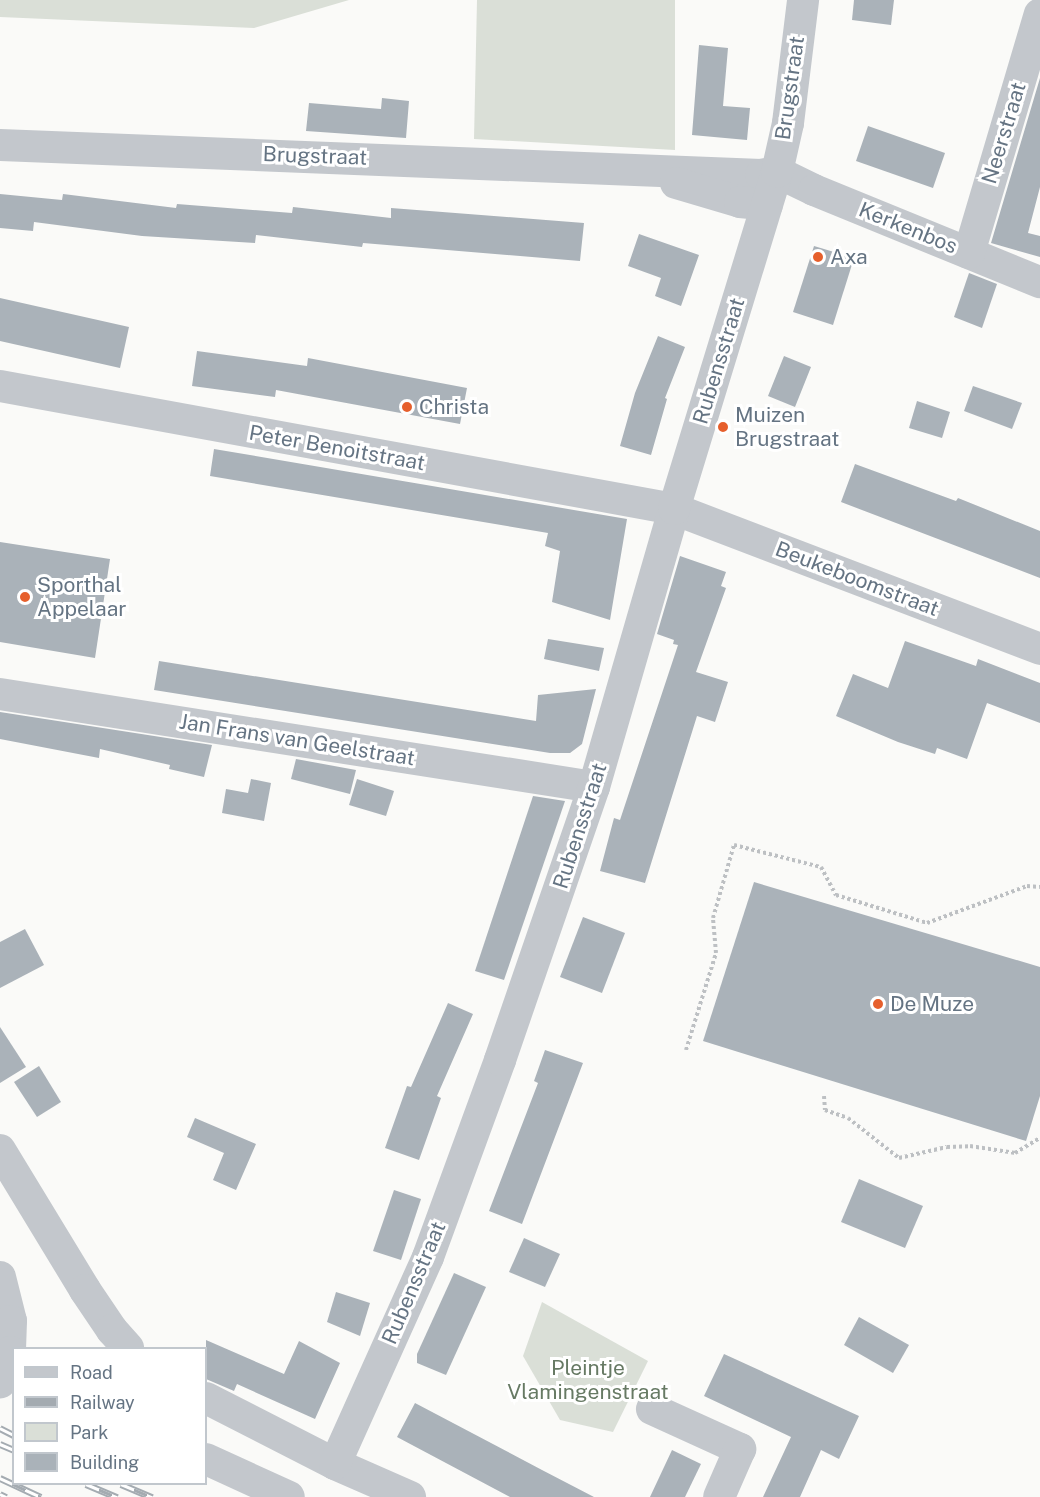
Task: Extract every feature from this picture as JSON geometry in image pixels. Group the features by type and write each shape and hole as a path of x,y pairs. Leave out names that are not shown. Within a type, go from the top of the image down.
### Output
{"street":[{"name":"Brugstraat","path":"0,146 761,175 777,172 788,123 803,0"},
{"name":"Neerstraat","path":"969,253 1040,14"},
{"name":"Brugstraat","path":"629,170 740,202 767,205"},
{"name":"Rubensstraat","path":"335,1464 428,1257 500,1060 594,787 674,509 777,172"},
{"name":"Kerkenbos","path":"777,172 1040,282"},
{"name":"Peter Benoitstraat","path":"0,386 674,509"},
{"name":"Beukeboomstraat","path":"674,509 1040,649"},
{"name":"Jan Frans van Geelstraat","path":"0,693 594,787"},
{"path":"0,1150 85,1290 112,1330 127,1347"},
{"path":"0,1277 11,1321 8,1352 0,1382"},
{"path":"207,1399 335,1464 410,1497"},
{"path":"652,1409 740,1449 719,1497"},
{"path":"207,1459 289,1497"}],"path":[{"path":"686,1050 716,953 713,918 734,845 821,867 836,895 927,923 1027,886 1040,887"},
{"path":"824,1096 825,1110 848,1118 898,1158 948,1147 969,1146 1015,1153 1040,1138"}],"green space":[{"path":"0,0 349,0 254,28 0,17"},
{"path":"477,0 675,0 675,150 474,139"},
{"name":"Pleintje Vlamingenstraat","path":"542,1302 648,1361 613,1432 560,1420 523,1356"}],"building":[{"path":"854,0 894,0 891,25 852,20"},
{"path":"699,45 728,48 723,106 750,108 747,140 692,135"},
{"path":"1040,78 1040,187 1028,233 1040,236 1040,257 991,243"},
{"path":"382,98 409,101 406,138 306,131 309,103 381,109"},
{"path":"868,126 945,153 933,188 856,161"},
{"path":"0,194 62,200 63,194 176,208 177,204 292,213 293,207 391,218 391,208 584,223 580,261 363,243 362,247 256,235 255,243 142,236 34,222 33,231 0,228"},
{"path":"639,234 699,255 681,306 655,296 661,278 628,266"},
{"path":"814,246 854,258 833,325 793,312"},
{"path":"969,273 997,284 982,328 954,317"},
{"path":"0,298 129,327 120,368 0,341"},
{"path":"658,336 685,347 665,398 667,399 651,455 620,446 635,393"},
{"path":"197,351 307,366 308,358 467,388 460,424 276,390 275,397 192,386"},
{"path":"784,356 811,367 795,407 768,396"},
{"path":"973,386 1022,403 1012,429 964,411"},
{"path":"917,401 950,412 942,438 909,428"},
{"path":"214,449 627,519 610,620 552,602 560,551 545,546 548,533 210,476"},
{"path":"855,464 956,501 958,498 1040,531 1040,578 841,502"},
{"path":"0,542 110,559 95,658 0,642"},
{"path":"680,556 726,572 721,586 726,588 696,672 728,682 715,722 697,716 645,883 600,871 614,818 620,820 678,645 673,644 674,640 657,634"},
{"path":"548,639 604,648 599,671 544,659"},
{"path":"905,641 976,666 978,659 1040,683 1040,723 987,703 967,759 937,748 935,754 898,742 836,716 853,674 888,688"},
{"path":"159,661 536,721 538,695 596,689 582,744 570,753 550,753 154,690"},
{"path":"0,712 212,745 204,777 169,769 170,765 100,749 99,758 0,739"},
{"path":"296,759 356,770 350,794 291,779"},
{"path":"251,779 271,783 264,821 222,813 226,789 248,793"},
{"path":"357,779 394,791 386,816 349,805"},
{"path":"533,796 565,801 504,980 475,971"},
{"name":"De Muze","path":"754,882 1040,967 1040,1096 1026,1141 703,1041"},
{"path":"583,917 625,933 602,993 560,977"},
{"path":"25,929 44,965 0,988 0,942"},
{"path":"448,1003 473,1014 437,1096 441,1098 419,1160 385,1148 407,1086 411,1087"},
{"path":"0,1027 26,1067 0,1083"},
{"path":"545,1050 583,1063 522,1224 489,1211 538,1083 534,1081"},
{"path":"39,1066 61,1102 37,1117 14,1082"},
{"path":"195,1118 256,1144 236,1190 213,1180 224,1153 187,1137"},
{"path":"859,1179 923,1206 905,1248 841,1222"},
{"path":"394,1190 421,1199 401,1260 373,1251"},
{"path":"524,1238 560,1254 545,1287 509,1272"},
{"path":"454,1273 486,1287 446,1375 417,1363 417,1354"},
{"path":"336,1292 370,1303 360,1336 327,1322"},
{"path":"859,1317 909,1345 893,1373 844,1345"},
{"path":"206,1340 284,1374 299,1341 340,1363 315,1419 237,1384 234,1391 207,1379"},
{"path":"724,1354 859,1416 839,1459 821,1450 800,1497 763,1497 791,1437 704,1396"},
{"path":"415,1403 594,1497 510,1497 397,1437"},
{"path":"672,1450 701,1464 685,1497 650,1497"}],"railway":[{"path":"0,1428 12,1434"},
{"path":"0,1444 12,1449"},
{"path":"0,1478 12,1484"},
{"path":"15,1485 41,1497"},
{"path":"88,1485 117,1497"},
{"path":"123,1485 152,1497"},
{"path":"0,1494 6,1497"}],"place":[{"name":"Axa","path":"818,257"},
{"name":"Christa","path":"407,407"},
{"name":"Muizen Brugstraat","path":"723,427"},
{"name":"Sporthal Appelaar","path":"25,597"},
{"name":"De Muze","path":"878,1004"}]}
